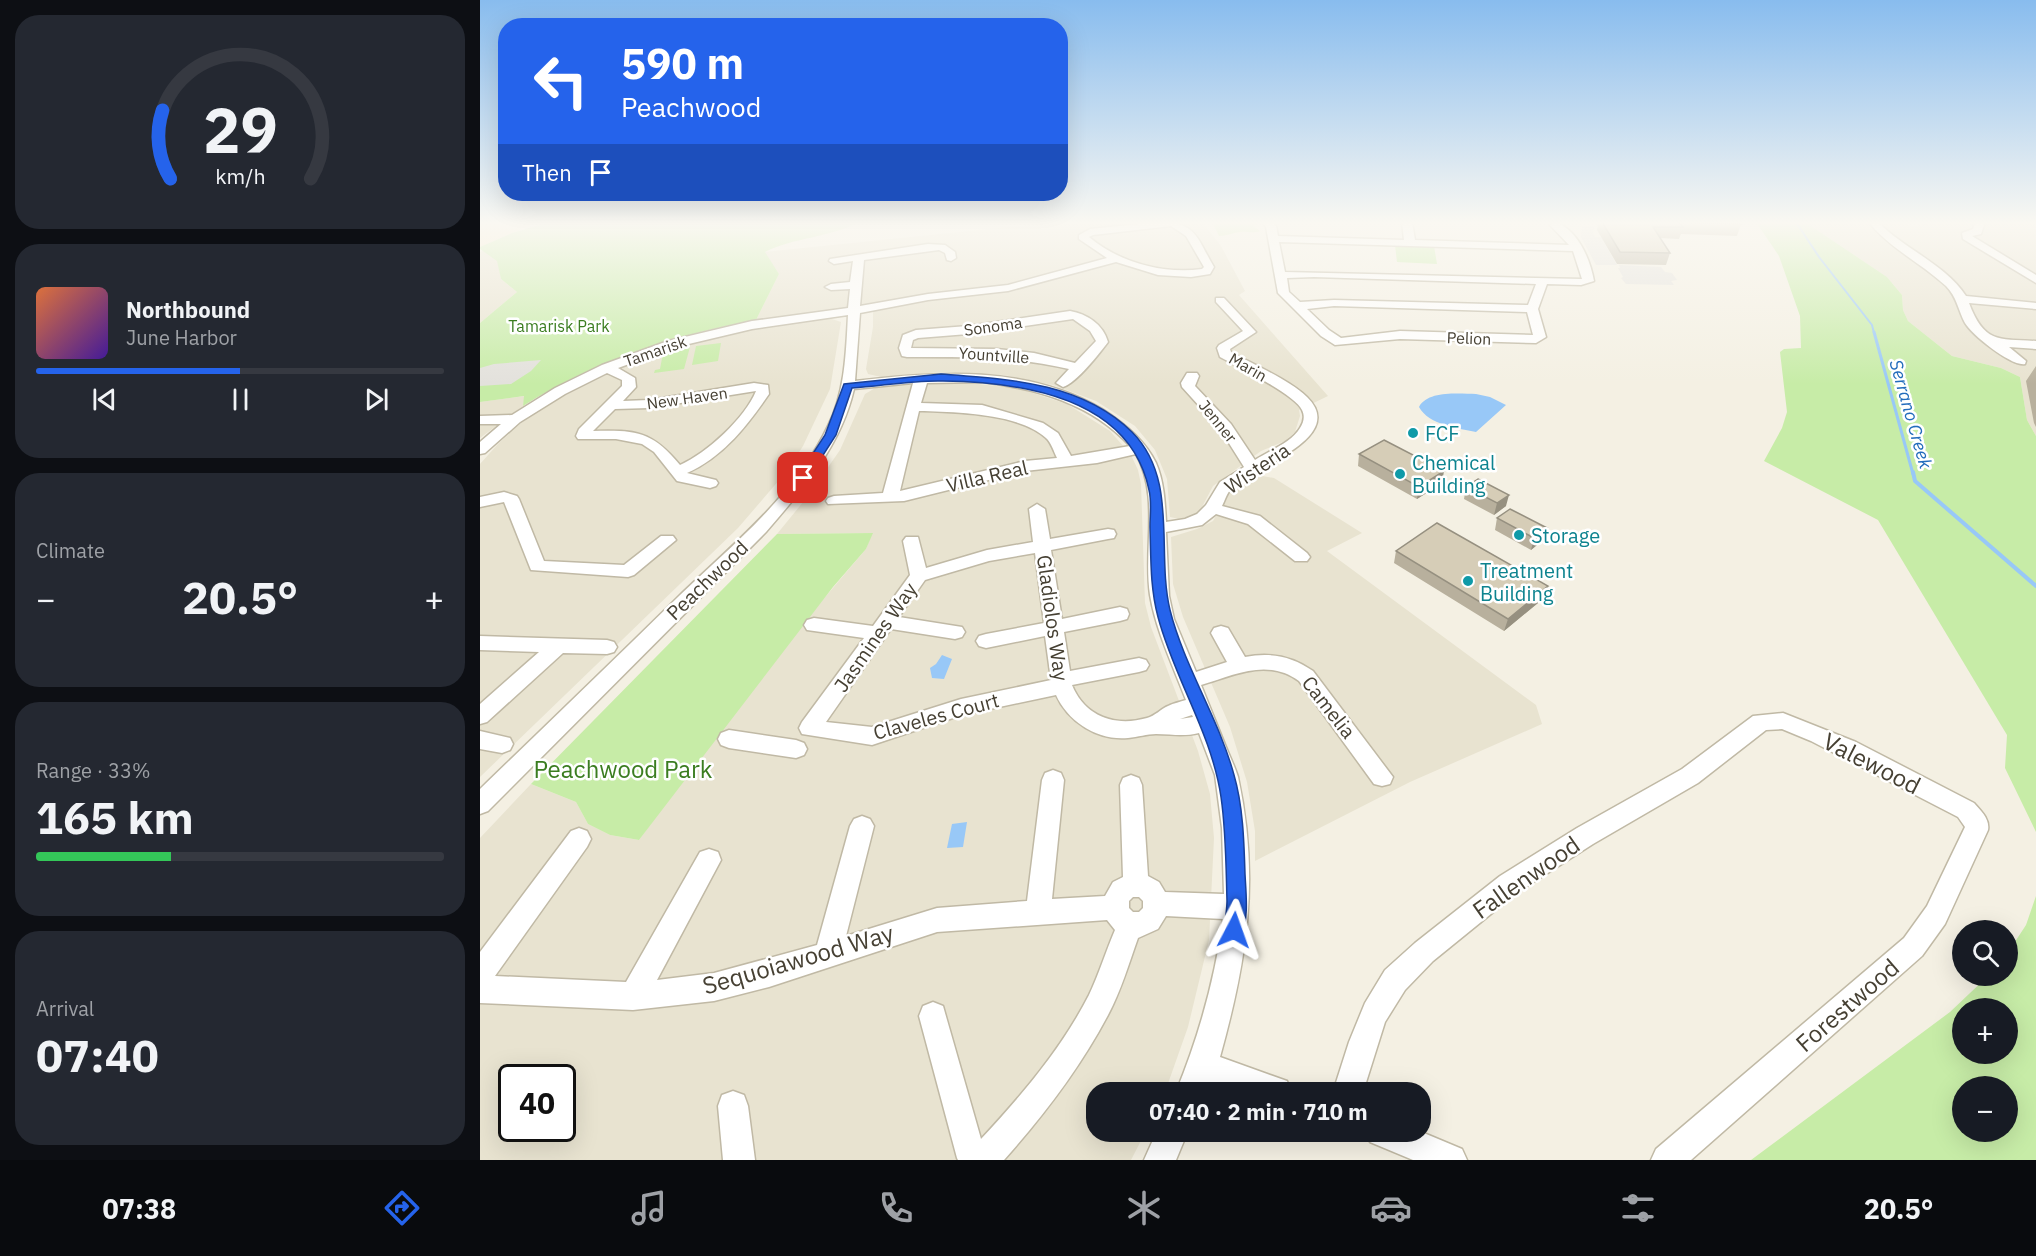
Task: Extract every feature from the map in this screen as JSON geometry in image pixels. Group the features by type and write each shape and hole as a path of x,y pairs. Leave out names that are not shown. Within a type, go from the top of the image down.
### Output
{"street":[{"name":"Peachwood","path":"480,804 768,520 803,478 830,435 848,386 856,276"},
{"name":"Tamarisk","path":"480,450 515,419 560,391 606,368 655,349 719,331 853,311 927,297 1008,288 1053,276"},
{"path":"1280,276 1284,293 1299,306 1334,303 1532,309 1543,281"},
{"path":"1384,276 1543,281 1588,280 1586,276"},
{"path":"1941,276 1964,299 1971,323 2020,361"},
{"path":"831,287 855,285"},
{"path":"1964,299 2036,306"},
{"name":"Marin","path":"1220,300 1250,332 1225,346 1225,354 1299,396 1308,408"},
{"name":"Pelion","path":"1299,306 1325,333 1339,342 1400,335 1532,340 1540,337 1532,309"},
{"name":"Sonoma","path":"908,353 905,351 906,342 912,334 968,330 1075,315 1080,317 1102,339 1101,346 1080,368"},
{"path":"1996,343 2036,345"},
{"name":"Yountville","path":"908,353 1011,354 1080,368"},
{"path":"989,379 1011,354"},
{"path":"606,368 628,378 627,391 583,435 632,437 654,444 677,472 687,480 710,483"},
{"path":"1063,383 1080,368"},
{"name":"Jenner","path":"1192,376 1188,383 1189,387 1226,427 1252,467"},
{"path":"848,386 921,378 989,379 1028,385 1073,399 1113,422 1140,448 1150,467 1154,483 1159,594 1166,619 1226,775 1234,828 1237,908 1232,952 1222,1001 1197,1079 1215,1082"},
{"path":"890,498 921,378"},
{"name":"New Haven","path":"613,405 650,404 761,387 764,390 736,429 705,458 677,472"},
{"path":"914,407 982,409 1038,426 1053,436 1066,461"},
{"name":"Wisteria","path":"1157,528 1189,524 1204,517 1213,508 1219,493 1226,485 1305,434 1310,420 1308,408"},
{"path":"480,420 515,419"},
{"name":"Villa Real","path":"834,501 890,498 1025,466 1097,458 1140,448"},
{"path":"480,502 504,497 511,499 537,566 628,571 667,540"},
{"name":"Gladiolos Way","path":"1037,508 1062,683 1071,704 1086,718 1100,726 1127,730 1155,725 1184,728 1204,713"},
{"path":"1213,508 1254,520 1301,557"},
{"path":"919,576 987,556 1108,534"},
{"name":"Jasmines Way","path":"810,728 919,576 912,541"},
{"path":"986,642 1120,614"},
{"path":"814,624 955,632"},
{"path":"1221,633 1240,667"},
{"path":"480,643 607,647"},
{"path":"480,716 557,647"},
{"name":"Camelia","path":"1191,681 1240,667 1275,661 1290,665 1302,672 1382,777"},
{"name":"Claveles Court","path":"810,728 872,736 961,707 1139,664"},
{"name":"Valewood","path":"1768,720 1783,721 1848,748 1957,805 1972,817"},
{"name":"Fallenwood","path":"1351,1082 1363,1042 1380,1004 1395,980 1424,952 1509,884 1585,836 1689,776 1755,725 1768,720"},
{"path":"729,739 796,749"},
{"path":"480,740 502,744"},
{"path":"1038,912 1053,780"},
{"path":"1131,785 1136,886"},
{"name":"Forestwood","path":"1667,1160 1913,947 1936,915 1976,830 1977,824 1972,817"},
{"path":"828,954 862,826"},
{"path":"480,974 579,839"},
{"path":"633,996 709,860"},
{"path":"982,1160 1033,1105 1058,1071 1099,1004 1123,916 1119,895 1136,886 1149,888 1157,898 1158,904 1153,916 1143,924 1123,916"},
{"path":"1158,904 1237,908"},
{"name":"Sequoiawood Way","path":"480,989 633,996 714,987 769,973 937,920 1038,912 1123,916"},
{"path":"933,1016 968,1147 977,1160"},
{"path":"734,1106 739,1160"},
{"path":"1160,1160 1168,1142"},
{"path":"1408,1142 1451,1160"}],"shaded area":[{"path":"480,276 501,276 517,292 480,323"},
{"path":"778,276 1237,276 1245,291 1239,295 1328,396 1299,410 1300,416 1295,432 1285,441 1261,451 1213,486 1201,509 1193,516 1179,519 1170,517 1167,479 1155,450 1135,426 1096,401 1053,385 1004,375 942,372 881,377 868,374 866,369 873,327 873,304 756,320"},
{"path":"1674,276 1677,280 1671,281 1674,285 1626,284 1621,278"},
{"path":"2036,276 2036,436 2027,420 2020,377 2001,368 1952,356 1908,321 1903,310 1902,295 1887,277"},
{"path":"829,318 841,322 830,389 803,446 787,471 738,528 480,777 480,464 521,423 554,401 628,364 674,347 748,329"},
{"path":"541,360 531,371 511,384 480,386 480,368 494,364"},
{"path":"962,382 1020,389 1067,404 1110,431 1131,455 1138,470 1141,484 1145,603 1151,627 1198,751 1210,794 1214,838 1209,940 1188,1027 1169,1082 1086,1082 1086,1142 1140,1142 1131,1160 480,1160 480,838 531,784 576,802 588,824 610,835 639,840 748,688 866,549 872,533 777,534 808,496 840,450 865,394 877,387"},
{"path":"525,396 523,406 480,438 480,402"},
{"path":"1252,474 1274,478 1362,533 1327,551 1536,705 1542,724 1410,782 1255,861 1255,831 1247,782 1230,727 1183,617 1173,584 1171,537 1213,521 1226,495"}],"green space":[{"name":"Tamarisk Park","path":"500,276 778,276 756,320 695,333 635,352 578,376 523,406 524,396 480,402 480,323 517,292"},
{"path":"1786,276 1886,276 1902,295 1903,310 1908,321 1952,356 2001,368 2020,377 2027,420 2036,436 2036,832 2005,768 2007,735 1878,520 1764,461 1782,428 1787,412 1780,352 1784,349 1801,348 1800,316"},
{"path":"721,343 718,361 692,365 696,346"},
{"path":"690,347 684,369 654,373 655,370 660,369 663,353"},
{"name":"Peachwood Park","path":"873,533 866,549 833,587 639,840 610,835 588,824 576,802 531,784 777,534"},
{"path":"2036,896 2036,1160 1751,1160 1952,1010 1952,1064 2018,1064 2018,998 1965,998 1977,986 2018,986 2018,937 2026,925"}],"water":[{"path":"1476,394 1490,397 1506,405 1476,432 1436,422 1419,407 1429,398 1437,395"},
{"path":"942,655 952,659 944,679 932,678 930,668"},
{"path":"967,822 963,847 947,848 952,824"}],"building":[{"path":"1384,440 1444,471 1419,487 1359,454"},
{"path":"1478,479 1509,495 1497,503 1466,487"},
{"path":"1510,509 1547,528 1534,538 1497,518"},
{"name":"Treatment Building","path":"1437,523 1548,586 1508,619 1396,551"}],"waterway":[{"name":"Serrano Creek","path":"1834,276 1872,325 1874,333"},
{"name":"Serrano Creek","path":"1874,332 1913,474"},
{"name":"Serrano Creek","path":"1913,472 1915,481 2036,586"}],"place":[{"name":"FCF","path":"1413,433"},
{"name":"Chemical Building","path":"1400,474"},
{"name":"Storage","path":"1519,535"},
{"name":"Treatment Building","path":"1468,581"}],"route":[{"path":"803,478 830,435 848,386 885,381 941,377 989,379 1028,385 1048,390 1092,408 1129,435 1147,460 1156,492 1158,586 1166,619 1226,775 1234,828 1237,908 1234,930"}]}
